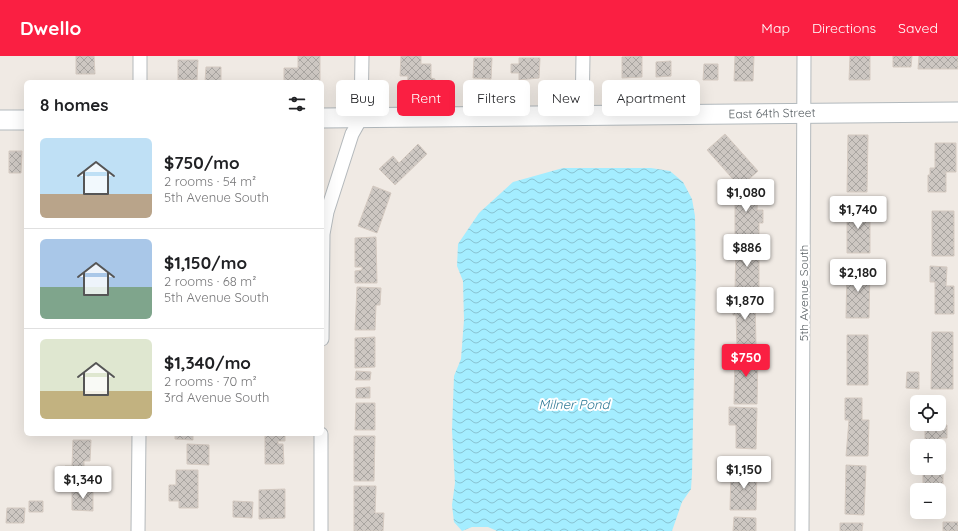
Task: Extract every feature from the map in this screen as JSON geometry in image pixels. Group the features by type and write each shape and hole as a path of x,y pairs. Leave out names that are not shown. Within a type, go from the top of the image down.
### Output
{"street":[{"path":"140,56 140,80"},
{"path":"324,227 352,134 361,118 362,56"},
{"path":"583,56 583,80"},
{"name":"5th Avenue South","path":"802,531 804,56"},
{"name":"East 64th Street","path":"594,115 804,112 958,112"},
{"name":"East 64th Street","path":"324,118 538,116"},
{"path":"0,120 24,120"},
{"path":"138,531 139,436"},
{"path":"321,436 321,531"}],"water":[{"name":"Milner Pond","path":"563,168 651,168 670,171 683,182 692,199 695,216 696,266 692,474 691,489 682,502 672,531 497,531 488,527 472,527 462,531 454,522 452,505 455,483 452,430 454,376 461,359 464,320 463,281 457,266 458,244 479,213 513,182"}],"building":[{"path":"76,56 94,56 95,74 76,74"},
{"path":"298,56 320,56 320,80 284,80 284,68 298,68"},
{"path":"401,56 421,56 421,64 431,64 431,78 435,80 408,80 408,76 400,76"},
{"path":"642,56 642,77 622,78 622,57"},
{"path":"735,56 754,56 753,81 734,81"},
{"path":"850,56 870,56 870,80 849,80"},
{"path":"893,56 912,56 911,67 893,67"},
{"path":"919,56 958,56 958,69 918,69"},
{"path":"474,58 492,58 491,79 473,78"},
{"path":"519,58 540,58 539,78 519,80 519,73 511,73 511,64 519,64"},
{"path":"178,60 198,60 197,80 178,80"},
{"path":"671,61 671,76 656,77 656,62"},
{"path":"704,64 718,64 718,80 703,80"},
{"path":"206,67 221,67 221,80 205,80"},
{"path":"725,134 758,171 740,187 707,150"},
{"path":"848,135 868,135 867,192 847,192"},
{"path":"935,143 956,143 956,172 946,172 946,192 928,192 928,175 930,175 930,168 935,168"},
{"path":"418,144 427,154 395,185 379,169 393,156 399,163"},
{"path":"9,151 22,151 21,173 9,173"},
{"path":"373,186 391,193 377,233 358,226"},
{"path":"726,189 758,189 757,210 763,210 763,223 759,223 759,240 735,239 735,204 726,204"},
{"path":"847,204 864,204 864,215 870,215 870,253 847,253"},
{"path":"932,211 954,211 954,256 932,256"},
{"path":"376,237 377,283 355,283 355,271 362,270 362,267 355,267 355,238"},
{"path":"736,243 759,243 759,292 735,292"},
{"path":"930,266 947,267 946,286 954,286 954,314 935,314 935,282 930,282"},
{"path":"847,268 870,268 869,318 846,318"},
{"path":"357,287 381,288 380,305 376,305 375,330 355,330"},
{"path":"755,298 756,346 737,346 736,315 733,315 733,299"},
{"path":"932,332 953,332 953,389 931,389"},
{"path":"847,335 868,335 868,385 847,385"},
{"path":"375,337 375,367 355,368 355,338"},
{"path":"735,353 758,353 757,404 734,404"},
{"path":"356,371 371,372 370,380 355,380"},
{"path":"907,372 919,372 919,389 906,388"},
{"path":"370,387 370,398 356,398 356,388"},
{"path":"845,398 862,398 862,420 869,420 868,456 846,456 849,420 845,420"},
{"path":"356,403 375,403 375,430 355,430"},
{"path":"729,407 757,408 756,449 736,448 736,425 729,425"},
{"path":"947,425 947,438 925,439 925,431 946,431"},
{"path":"175,436 193,436 193,440 175,439"},
{"path":"265,436 285,436 285,441 278,441 278,444 283,444 284,464 265,464"},
{"path":"354,436 375,436 374,481 354,481"},
{"path":"73,440 91,440 90,461 84,461 84,482 65,482 65,466 72,466"},
{"path":"187,444 209,445 209,465 187,464"},
{"path":"846,465 866,466 864,515 845,514"},
{"path":"731,469 757,469 756,510 730,510"},
{"path":"176,470 198,470 198,508 179,508 179,501 169,501 169,485 176,485"},
{"path":"923,475 943,475 943,483 923,483"},
{"path":"354,486 376,486 375,513 384,513 383,531 354,531"},
{"path":"285,489 285,518 259,519 259,490"},
{"path":"72,490 93,490 93,511 72,510"},
{"path":"29,501 43,501 43,512 29,512"},
{"path":"233,501 253,502 252,518 233,517"},
{"path":"7,508 25,508 24,523 6,523"},
{"path":"734,517 756,518 756,531 733,531"},
{"path":"943,522 958,522 958,531 943,531"},
{"path":"840,523 863,523 862,531 840,531"}]}
